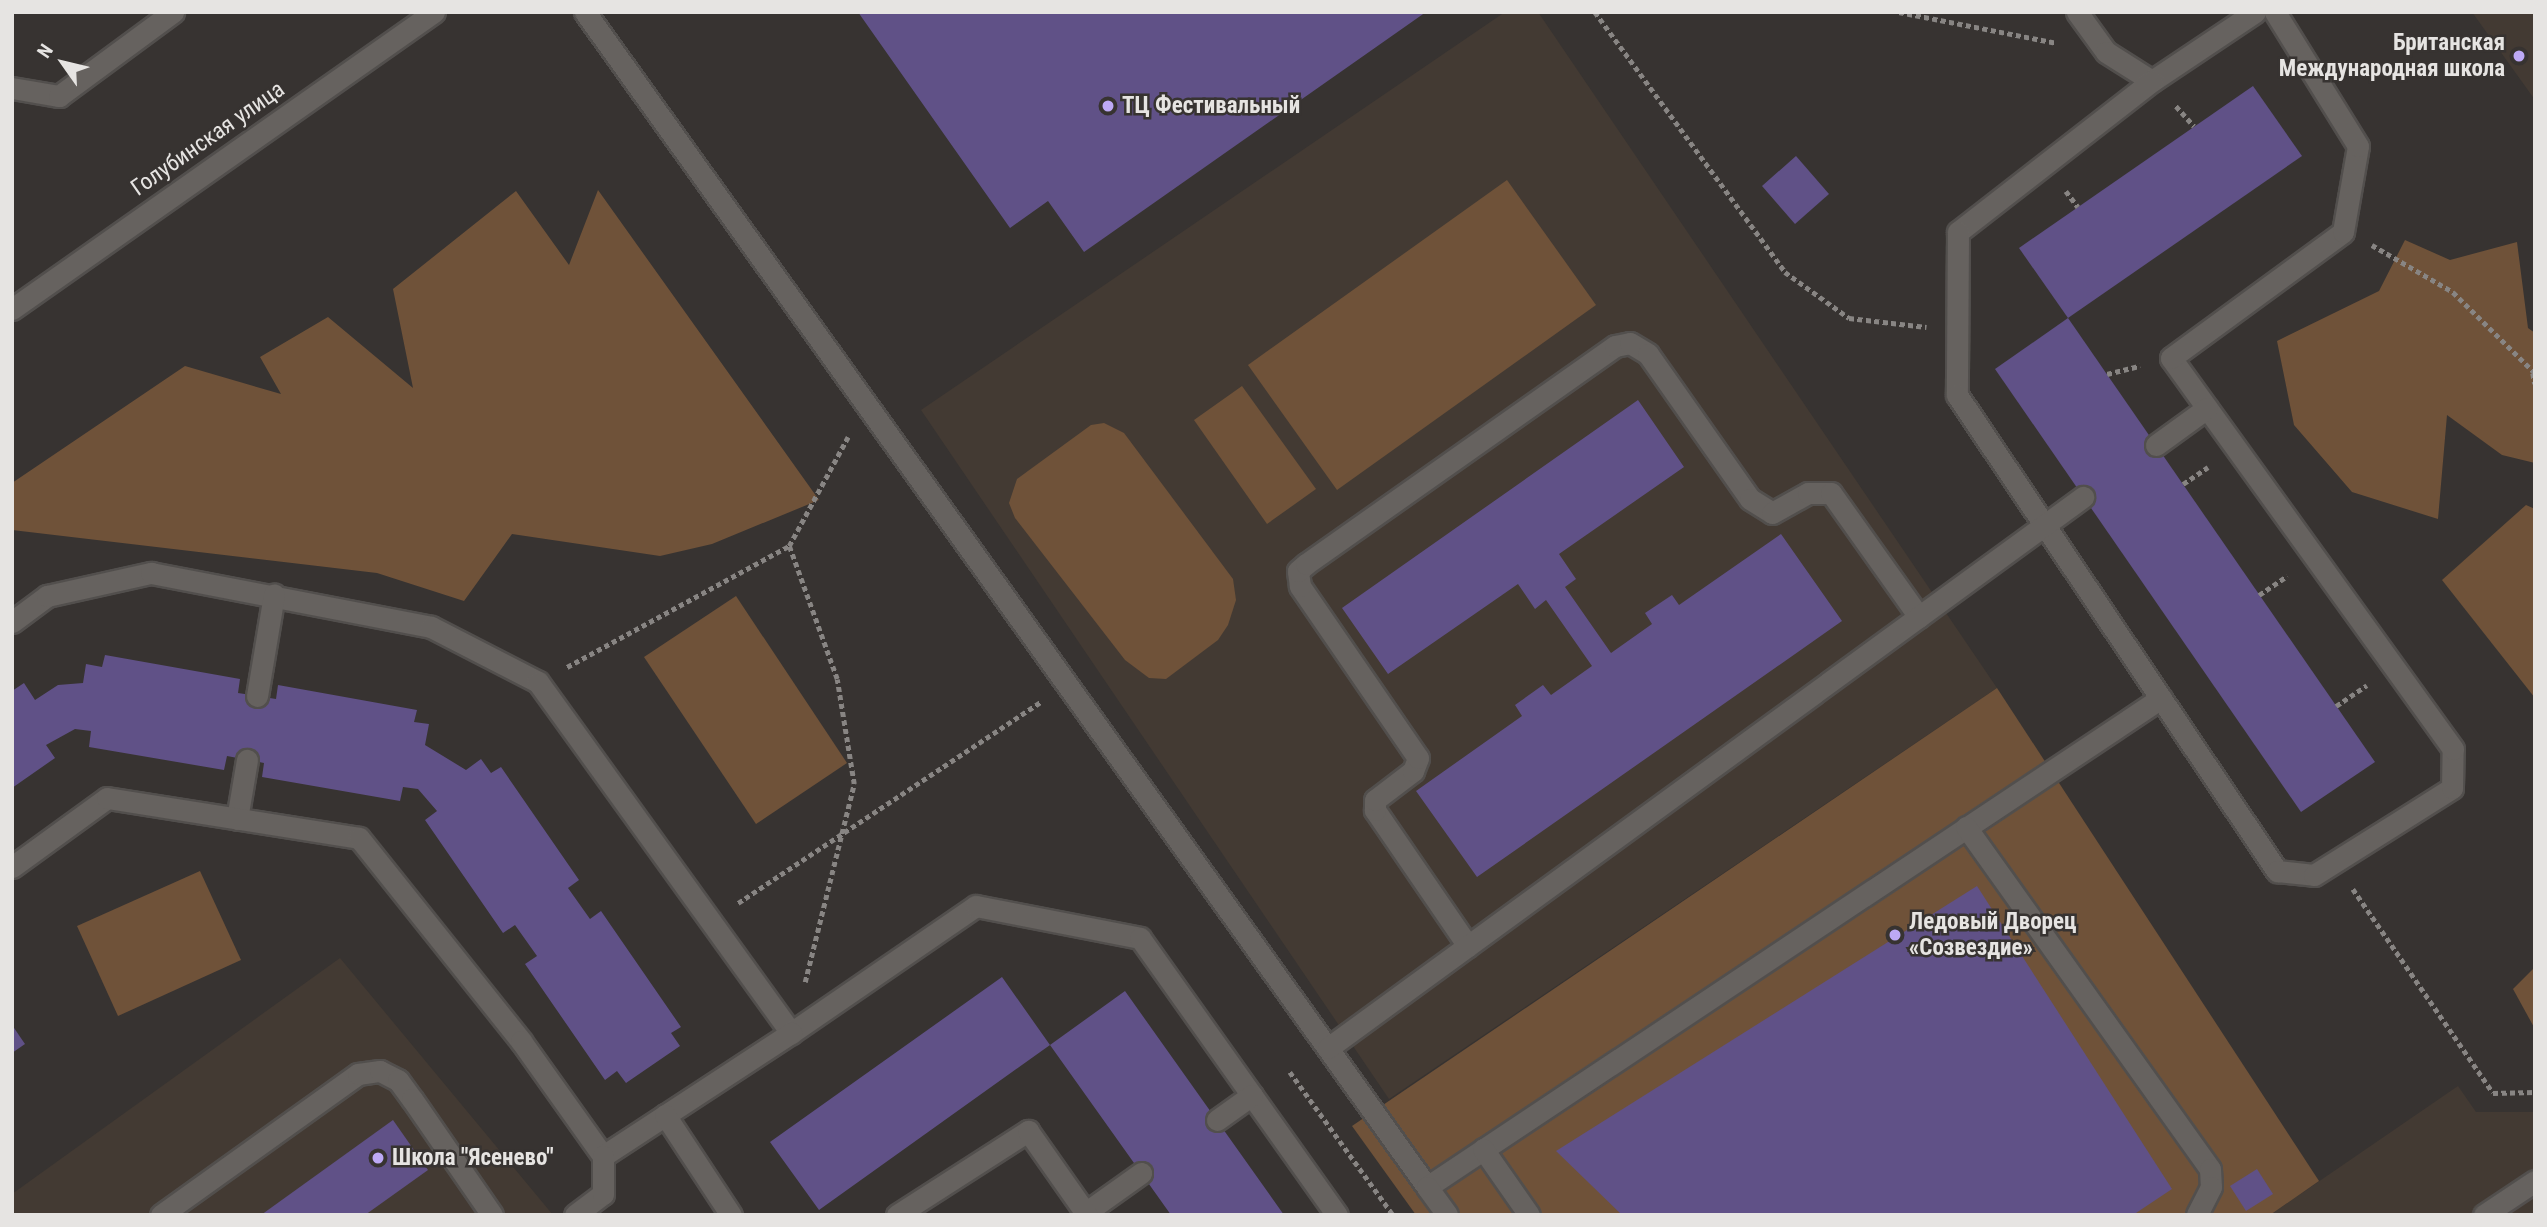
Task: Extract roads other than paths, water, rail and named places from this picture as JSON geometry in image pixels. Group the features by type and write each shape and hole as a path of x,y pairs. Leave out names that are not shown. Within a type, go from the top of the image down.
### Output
{"street":[{"path":"12,88 59,96 173,12"},
{"name":"Голубинская улица","path":"12,309 434,12"},
{"path":"585,12 1447,1215"},
{"path":"2077,12 2106,52 2152,81"},
{"path":"2255,12 2152,81 1958,232 1957,395 2277,870 2314,875 2452,788 2453,749 2171,358 2343,232 2358,146 2275,12"},
{"path":"1468,946 1375,810 1376,800 1413,771 1418,758 1300,586 1298,571 1306,564 1615,346 1630,343 1648,354 1750,499 1772,513 1808,493 1831,493 1919,617"},
{"path":"2156,445 2207,408"},
{"path":"1328,1048 2083,497"},
{"path":"12,622 47,596 151,573 274,594 431,627 538,682 791,1033"},
{"path":"257,696 274,594"},
{"path":"1427,1187 2161,698"},
{"path":"237,819 247,760"},
{"path":"12,867 107,798 359,838 521,1041 603,1156 603,1195 575,1215"},
{"path":"1965,827 2210,1169 2211,1187 2197,1215"},
{"path":"603,1156 791,1033 976,906 1140,938 1337,1215"},
{"path":"161,1215 358,1074 380,1071 405,1090 492,1215"},
{"path":"1217,1120 1252,1096"},
{"path":"665,1115 731,1215"},
{"path":"897,1215 1028,1131 1086,1214 1141,1173"},
{"path":"1483,1149 1530,1215"},
{"path":"2484,1215 2535,1181"}],"place":[{"name":"Британская Международная школа","path":"2519,56"},
{"name":"ТЦ Фестивальный","path":"1108,106"},
{"name":"Ледовый Дворец «Созвездие»","path":"1895,935"},
{"name":"Школа \"Ясенево\"","path":"378,1158"}]}
